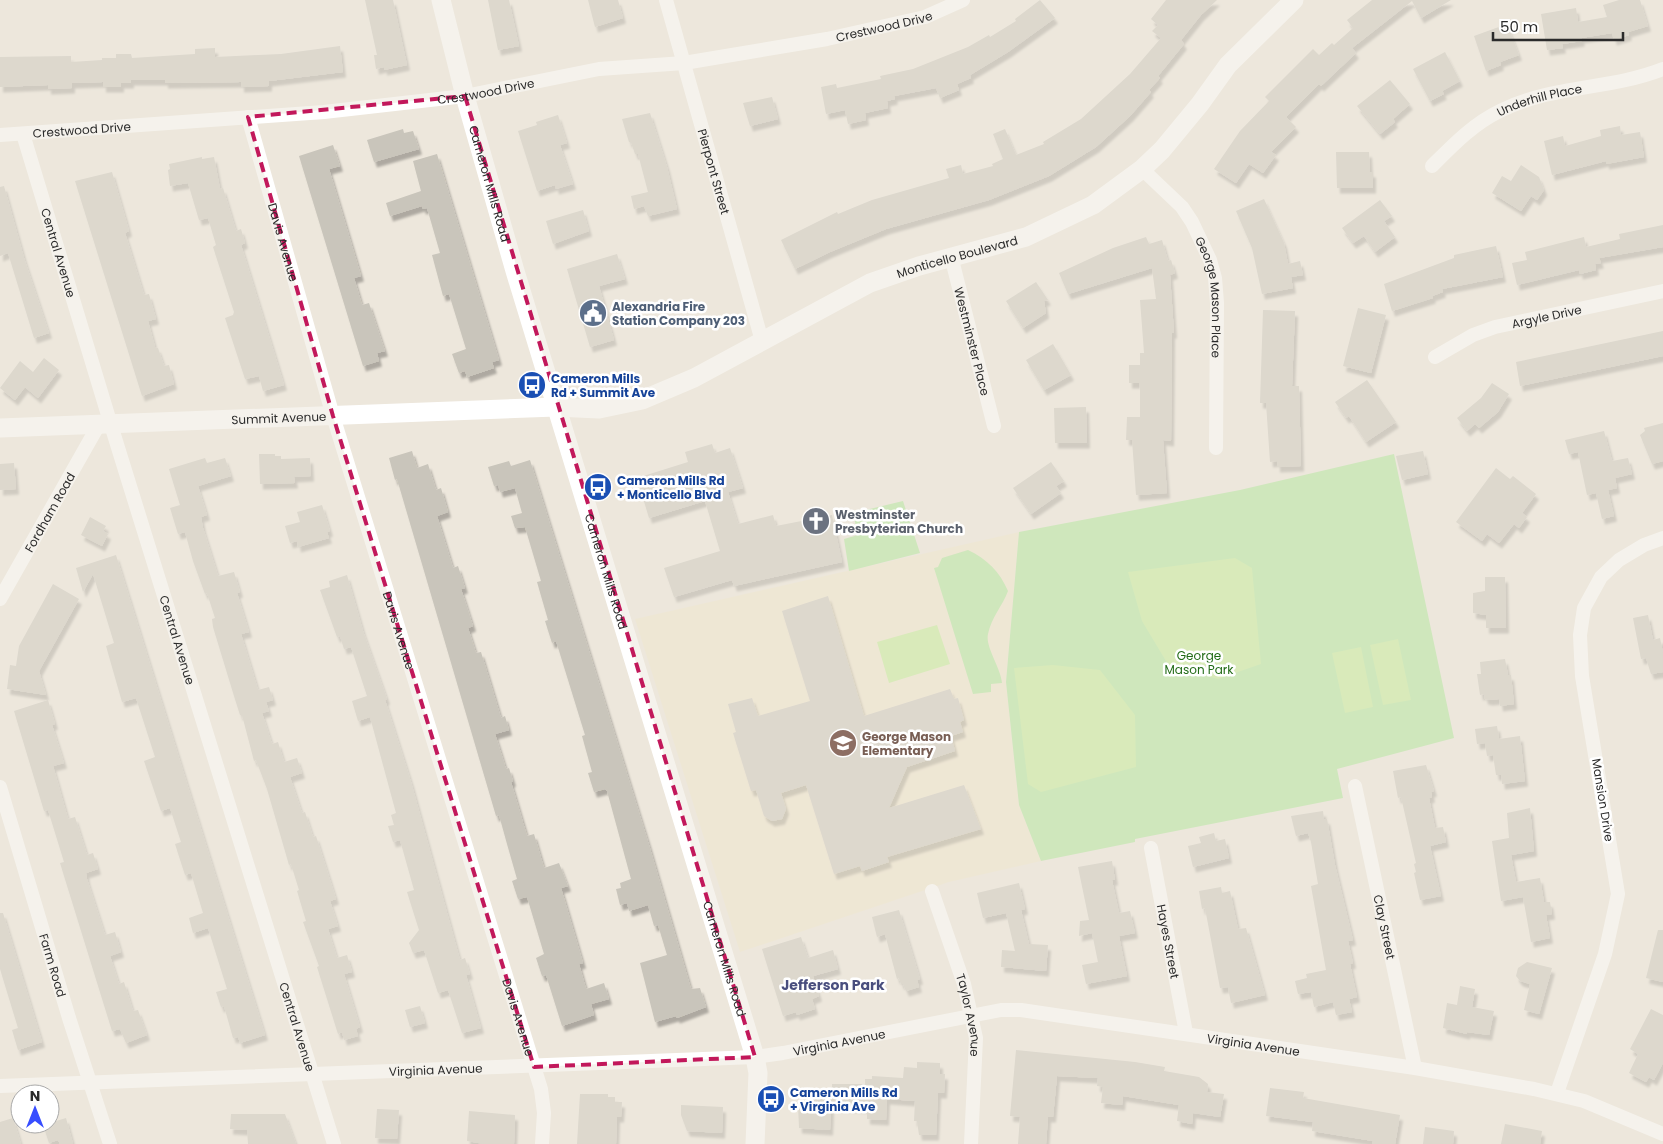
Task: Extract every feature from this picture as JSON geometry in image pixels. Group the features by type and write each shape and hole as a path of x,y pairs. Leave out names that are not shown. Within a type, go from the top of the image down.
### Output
{"street":[{"name":"Cameron Mills Road","path":"440,0 465,96 556,406 755,1056 758,1073 756,1144"},
{"name":"Pierpont Street","path":"666,0 762,341"},
{"name":"Crestwood Drive","path":"0,135 324,112 465,96 599,69 684,63 883,27 924,17 963,0"},
{"name":"Monticello Boulevard","path":"556,406 599,409 621,406 642,400 694,378 870,283 951,256 1026,236 1093,205 1142,169 1162,150 1200,104 1228,64 1294,0"},
{"name":"Underhill Place","path":"1432,166 1460,138 1500,110 1530,99 1642,78 1663,69"},
{"name":"Davis Avenue","path":"248,117 333,416 541,1089 544,1113 542,1144"},
{"name":"Central Avenue","path":"23,134 104,425 334,1144"},
{"name":"George Mason Place","path":"1142,169 1182,208 1192,222 1210,260 1215,278 1217,303 1216,448"},
{"name":"Westminster Place","path":"951,256 994,426"},
{"name":"Argyle Drive","path":"1435,357 1474,335 1495,327 1663,291"},
{"name":"Summit Avenue","path":"0,428 556,406"},
{"name":"Fordham Road","path":"0,599 104,425"},
{"name":"Mansion Drive","path":"1557,1093 1605,954 1618,894 1582,676 1580,635 1584,608 1601,577 1619,560 1644,545 1663,538"},
{"name":"Clay Street","path":"1355,786 1415,1068"},
{"name":"Farm Road","path":"0,787 110,1144"},
{"name":"Hayes Street","path":"1152,848 1186,1034"},
{"name":"Taylor Avenue","path":"932,891 964,984 976,1038 972,1144"},
{"name":"Virginia Avenue","path":"0,1086 534,1067 755,1056 783,1053 1001,1010 1021,1010 1415,1068 1557,1093 1593,1105 1663,1134"}],"highlighted area":[{"path":"465,96 755,1057 534,1067 333,416 248,117"}],"shaded area":[{"name":"George Mason Elementary","path":"1019,532 1006,682 1019,805 1041,861 949,882 740,952 635,619"}],"green space":[{"name":"George Mason Park","path":"1394,454 1454,738 1337,769 1343,798 1135,839 1135,842 1041,861 1019,805 1006,682 1019,532 1240,490"},
{"path":"903,501 920,553 849,571 844,539 858,535 853,513"},
{"path":"968,550 992,567 1008,591 988,634 989,645 1002,683 991,684 991,692 973,694 934,568 938,567 942,558"},
{"path":"1235,558 1252,568 1261,664 1218,679 1169,666 1142,621 1128,572"},
{"path":"937,625 950,664 889,683 877,642"},
{"path":"1398,639 1411,700 1383,705 1370,645"},
{"path":"1361,647 1373,707 1345,713 1332,653"},
{"path":"1053,665 1100,670 1135,715 1136,767 1041,792 1028,784 1014,668"}],"building":[{"path":"365,0 393,0 407,65 384,70 384,67 376,69 374,55 377,55"},
{"path":"488,0 509,0 519,46 498,50"},
{"path":"588,0 618,0 623,18 595,27"},
{"path":"1040,0 1055,18 1008,52 970,75 971,78 957,84 959,90 940,98 936,88 894,96 895,99 887,101 888,108 865,113 866,120 848,124 845,110 826,114 821,87 836,84 837,88 881,79 880,76 913,69 968,47 989,35 990,37 1016,21 1015,19"},
{"path":"1166,0 1217,0 1201,15 1181,40 1184,44 1158,76 1160,78 1149,90 1151,92 1130,116 1096,147 1049,176 989,200 886,229 795,269 781,240 837,212 838,214 872,200 949,178 946,169 961,165 963,174 993,166 992,164 1003,159 993,134 1005,129 1016,155 1044,144 1043,142 1081,119 1130,74 1161,38 1152,31 1158,25 1151,19"},
{"path":"1372,0 1451,0 1421,18 1412,1 1352,48 1356,53 1321,86 1319,84 1286,117 1296,127 1271,152 1276,155 1263,173 1249,164 1236,183 1214,169 1240,131 1269,101 1265,97 1313,49 1319,55 1353,28 1347,20"},
{"path":"1619,0 1640,0 1648,26 1628,32 1629,35 1614,40 1612,33 1581,38 1582,41 1562,44 1563,48 1547,50 1541,14 1576,8 1578,22 1607,17 1603,5"},
{"path":"1507,24 1519,55 1500,62 1501,65 1486,71 1474,36"},
{"path":"340,46 343,72 269,81 269,86 241,87 241,82 165,83 165,80 131,80 131,83 121,83 121,87 103,87 103,82 72,83 72,88 48,89 48,85 0,87 0,57 71,56 71,62 116,58 116,54 131,54 132,58 195,54 195,49 215,48 215,57 281,54"},
{"path":"1445,52 1460,81 1442,91 1444,94 1430,101 1413,69"},
{"path":"1390,80 1410,104 1393,119 1395,122 1380,134 1357,106"},
{"path":"772,97 778,119 750,126 743,103"},
{"path":"650,113 667,167 677,209 648,216 644,206 634,209 631,196 648,192 638,154 635,154 631,142 629,142 622,119"},
{"path":"558,115 567,143 560,145 573,184 556,189 555,185 537,191 518,131 537,125 536,122"},
{"path":"1620,126 1621,135 1640,132 1644,157 1606,164 1606,161 1552,175 1544,141 1563,136 1565,146 1601,136 1600,130"},
{"path":"403,129 404,133 413,131 419,149 374,162 367,140"},
{"path":"333,145 340,166 329,169 361,276 354,278 362,305 369,303 385,351 377,353 379,361 363,366 299,156"},
{"path":"1336,152 1369,152 1370,172 1373,172 1373,188 1337,188"},
{"path":"437,154 499,360 492,362 494,368 467,377 465,371 459,373 452,354 466,349 449,294 443,296 432,255 440,253 427,208 423,209 422,206 390,216 386,203 421,191 413,161"},
{"path":"202,157 202,159 214,157 220,189 223,188 236,231 241,229 245,243 241,245 284,385 263,391 259,376 245,379 225,318 233,315 234,312 213,247 216,245 208,218 199,220 188,183 170,186 169,164"},
{"path":"1521,165 1539,177 1544,190 1537,200 1531,196 1521,211 1492,193 1502,176 1511,181"},
{"path":"112,172 129,231 125,233 144,295 149,294 156,319 148,321 155,347 158,348 164,366 169,365 174,384 142,396 75,181"},
{"path":"4,186 24,258 49,333 34,338 8,253 0,256 0,187"},
{"path":"1264,199 1284,243 1288,264 1300,261 1303,275 1291,277 1293,288 1262,294 1252,248 1236,211"},
{"path":"1380,200 1392,216 1384,221 1395,237 1375,252 1364,236 1353,243 1342,228"},
{"path":"583,210 589,231 553,244 546,221"},
{"path":"1663,225 1663,247 1599,258 1601,263 1595,264 1596,270 1580,274 1579,270 1517,285 1512,263 1527,260 1525,252 1584,237 1586,247 1620,239 1619,234"},
{"path":"1146,237 1149,244 1162,240 1168,261 1171,260 1175,273 1170,275 1174,333 1172,333 1171,441 1163,440 1167,493 1136,495 1132,440 1126,440 1127,417 1140,417 1140,389 1139,383 1129,383 1129,365 1140,365 1140,353 1144,353 1140,300 1156,299 1152,268 1068,294 1059,273 1113,248"},
{"path":"1496,246 1503,277 1442,289 1443,292 1432,296 1433,298 1392,311 1384,284 1454,258 1454,255"},
{"name":"Alexandria Fire Station Company 203","path":"617,254 625,279 599,286 614,340 590,347 567,269"},
{"path":"1036,282 1048,300 1044,301 1046,313 1023,328 1006,301"},
{"path":"1358,308 1386,315 1371,373 1343,366"},
{"path":"1263,310 1295,311 1292,386 1299,386 1301,466 1277,467 1277,461 1270,462 1266,403 1260,403"},
{"path":"1663,331 1663,356 1520,386 1516,362"},
{"path":"1053,344 1071,375 1044,390 1026,360"},
{"path":"44,358 59,370 38,398 25,387 15,400 0,388 20,361 33,372"},
{"path":"1367,380 1396,422 1366,442 1349,416 1346,418 1335,402"},
{"path":"1492,383 1509,394 1498,412 1479,428 1475,424 1467,431 1457,418 1481,398"},
{"path":"1086,407 1087,443 1055,443 1054,408"},
{"path":"1663,423 1663,461 1652,464 1640,435 1645,431 1644,428"},
{"path":"1604,431 1612,461 1628,458 1632,474 1615,478 1617,488 1608,490 1614,516 1602,519 1596,493 1587,495 1578,452 1569,454 1565,440"},
{"name":"Westminster Presbyterian Church","path":"712,444 715,453 730,448 743,488 728,492 738,524 773,515 776,526 832,515 842,562 734,586 732,580 674,597 664,568 720,551 705,501 649,518 637,478 688,462 685,452"},
{"path":"412,451 417,468 428,464 436,490 441,488 448,512 437,516 453,568 458,566 465,588 461,589 473,626 468,628 476,653 481,652 501,718 505,716 509,730 495,734 506,769 509,768 513,781 511,782 527,836 534,834 544,868 559,863 568,886 561,888 583,963 579,964 586,989 604,983 609,999 591,1004 594,1015 562,1026 546,975 542,976 536,958 544,954 527,897 518,899 512,881 517,879 499,815 496,816 397,479 395,480 389,458"},
{"path":"1423,451 1428,474 1402,480 1396,456"},
{"path":"259,454 275,454 275,456 281,456 281,459 310,458 311,476 294,477 295,483 260,484"},
{"path":"205,458 207,463 225,458 231,476 198,486 207,515 201,517 203,528 218,576 234,572 240,592 237,593 249,632 241,634 258,690 269,687 273,700 266,702 269,711 262,713 272,744 278,742 284,762 297,758 302,773 290,777 302,813 305,812 313,837 316,836 336,899 330,901 338,926 328,929 337,958 347,955 352,972 344,974 360,1027 356,1029 358,1036 344,1040 342,1032 338,1034 317,967 319,966 303,922 306,921 297,891 299,890 291,864 289,865 267,789 256,760 254,761 242,715 240,715 213,627 212,619 215,618 207,593 205,594 193,561 185,532 178,534 170,508 180,505 169,469"},
{"path":"530,460 649,845 691,989 700,988 706,1007 677,1018 676,1016 655,1022 640,963 667,955 658,925 654,926 648,905 629,911 627,903 620,905 616,889 621,888 620,883 631,879 607,791 605,789 594,792 588,773 592,772 582,736 585,735 556,641 552,643 545,621 548,620 537,582 541,581 525,527 515,528 511,516 522,513 515,488 500,492 498,485 494,486 488,467 509,461 511,466"},
{"path":"1051,462 1064,481 1056,486 1061,493 1031,514 1013,488"},
{"path":"14,463 16,489 0,490 0,464"},
{"path":"1496,468 1510,479 1513,476 1536,494 1522,513 1527,517 1519,528 1514,524 1499,543 1487,534 1482,541 1456,522"},
{"path":"322,505 330,531 327,532 329,538 298,547 297,541 290,543 285,526 300,522 297,512"},
{"path":"90,517 106,526 103,531 108,534 102,546 81,535"},
{"path":"116,555 265,1035 240,1043 238,1037 233,1038 224,1006 221,1007 216,992 227,989 208,928 193,933 189,918 203,913 191,873 185,875 175,844 181,842 170,808 161,811 144,761 155,757 136,698 122,702 106,646 114,643 93,574 83,592 76,568"},
{"path":"347,575 363,631 387,699 385,700 411,782 460,960 465,958 470,974 466,975 481,1028 462,1033 448,990 438,993 424,950 413,953 409,943 419,930 407,892 414,890 400,840 393,842 388,826 394,825 391,815 396,813 370,717 358,721 352,701 367,696 351,647 344,649 340,636 337,637 320,590 330,587 329,581"},
{"path":"1485,577 1505,577 1506,628 1486,628 1486,615 1473,613 1473,593 1485,591"},
{"path":"53,584 79,599 39,671 46,695 7,689 10,665 16,666 19,646"},
{"path":"828,596 864,716 950,689 954,699 958,698 964,720 960,722 963,732 951,736 955,751 907,767 889,808 964,785 981,829 887,857 889,862 862,871 860,866 834,874 806,785 781,793 786,809 782,819 772,821 764,816 756,790 751,791 733,733 736,732 728,704 752,698 758,716 810,701 782,611"},
{"path":"1648,615 1653,640 1660,638 1663,653 1663,672 1651,674 1646,658 1641,659 1633,618"},
{"path":"1505,659 1508,675 1511,675 1514,704 1500,706 1499,699 1485,699 1484,694 1480,695 1477,674 1481,674 1480,662"},
{"path":"48,700 55,724 52,725 64,763 53,766 68,819 75,817 87,855 93,853 98,869 86,873 87,879 105,935 115,932 121,952 110,956 119,984 124,982 133,1011 138,1010 147,1035 126,1043 120,1029 112,1031 60,863 64,862 48,810 44,811 14,711"},
{"path":"1497,726 1499,739 1520,736 1525,781 1502,784 1501,775 1496,775 1493,755 1487,756 1485,743 1477,744 1475,729"},
{"path":"1426,765 1434,791 1431,792 1432,797 1429,798 1435,828 1443,827 1446,842 1430,846 1441,896 1420,900 1414,873 1416,872 1414,864 1416,863 1401,797 1398,798 1393,771"},
{"path":"1530,808 1534,851 1511,855 1516,882 1540,878 1544,902 1550,902 1552,914 1546,915 1550,938 1531,942 1523,897 1501,901 1492,841 1509,838 1507,813"},
{"path":"1323,811 1324,819 1327,819 1335,865 1353,940 1348,941 1353,963 1350,964 1357,997 1349,999 1352,1012 1336,1015 1333,1002 1314,1007 1311,992 1298,994 1295,981 1307,978 1306,974 1326,970 1311,886 1318,884 1311,842 1308,833 1296,836 1291,816"},
{"path":"1214,833 1216,841 1225,839 1229,858 1193,867 1188,846 1201,843 1199,837"},
{"path":"1112,861 1115,880 1112,880 1119,913 1130,911 1135,933 1119,936 1127,976 1086,984 1082,965 1098,962 1092,933 1079,936 1080,921 1089,920 1078,867"},
{"path":"1019,883 1025,909 1021,910 1029,944 1048,945 1046,971 1001,967 1002,950 1015,951 1006,913 983,918 977,893"},
{"path":"1221,887 1222,893 1230,891 1238,929 1246,928 1265,995 1231,1003 1228,987 1220,988 1205,908 1202,909 1199,891"},
{"path":"899,910 920,979 917,980 919,987 906,991 899,978 897,979 885,934 877,937 872,917"},
{"path":"0,913 3,913 42,1042 18,1050 12,1030 18,1028 0,969"},
{"path":"1658,930 1663,930 1663,982 1646,978"},
{"path":"801,937 808,958 833,950 838,969 813,976 819,996 812,999 815,1009 797,1015 796,1012 783,1016 762,949"},
{"path":"1527,962 1552,968 1539,1014 1524,1010 1530,984 1520,981 1516,976 1518,968"},
{"path":"1460,986 1475,989 1472,1007 1494,1011 1489,1035 1467,1032 1467,1034 1443,1028 1447,1003 1457,1005"},
{"path":"420,1006 425,1023 410,1027 405,1010"},
{"path":"1651,1009 1663,1015 1663,1063 1654,1080 1649,1077 1646,1082 1629,1073 1638,1054 1630,1049"},
{"path":"1016,1050 1135,1062 1165,1067 1164,1071 1199,1077 1208,1084 1207,1092 1224,1094 1220,1117 1193,1113 1192,1124 1177,1121 1179,1105 1123,1096 1122,1105 1101,1103 1103,1087 1097,1086 1098,1078 1057,1076 1053,1117 1048,1117 1046,1144 1018,1144 1020,1117 1010,1116"},
{"path":"917,1062 940,1063 940,1074 945,1074 944,1093 938,1093 936,1135 919,1135 917,1121 914,1121 915,1101 887,1099 886,1120 867,1119 867,1108 831,1106 830,1130 799,1128 798,1105 800,1105 802,1089 832,1090 832,1084 865,1084 865,1079 872,1079 872,1076 903,1078 904,1067 917,1068"},
{"path":"1270,1088 1304,1092 1303,1098 1400,1115 1395,1144 1372,1144 1373,1141 1312,1131 1313,1122 1266,1116"},
{"path":"580,1094 608,1094 608,1097 615,1097 615,1102 622,1102 621,1117 617,1117 616,1144 577,1144"},
{"path":"681,1105 723,1107 722,1133 687,1131 681,1115"},
{"path":"377,1109 399,1110 397,1139 375,1138"},
{"path":"469,1111 515,1115 514,1144 484,1144 467,1141"},
{"path":"231,1114 285,1114 296,1144 248,1144 247,1130 230,1129"},
{"path":"66,1118 73,1144 60,1144 58,1140 49,1143 46,1134 60,1134 60,1120"},
{"path":"10,1119 10,1134 18,1134 21,1144 0,1144 0,1122"},
{"path":"1505,1124 1542,1131 1540,1144 1501,1144"},
{"path":"1425,1127 1454,1131 1453,1144 1423,1144"}],"place":[{"name":"Alexandria Fire Station Company 203","path":"593,313"},
{"name":"Cameron Mills Rd + Summit Ave","path":"532,385"},
{"name":"Cameron Mills Rd + Monticello Blvd","path":"598,487"},
{"name":"Westminster Presbyterian Church","path":"816,521"},
{"name":"George Mason Elementary","path":"843,743"},
{"name":"Cameron Mills Rd + Virginia Ave","path":"771,1099"}],"district":[{"name":"Jefferson Park","path":"833,985"}]}
